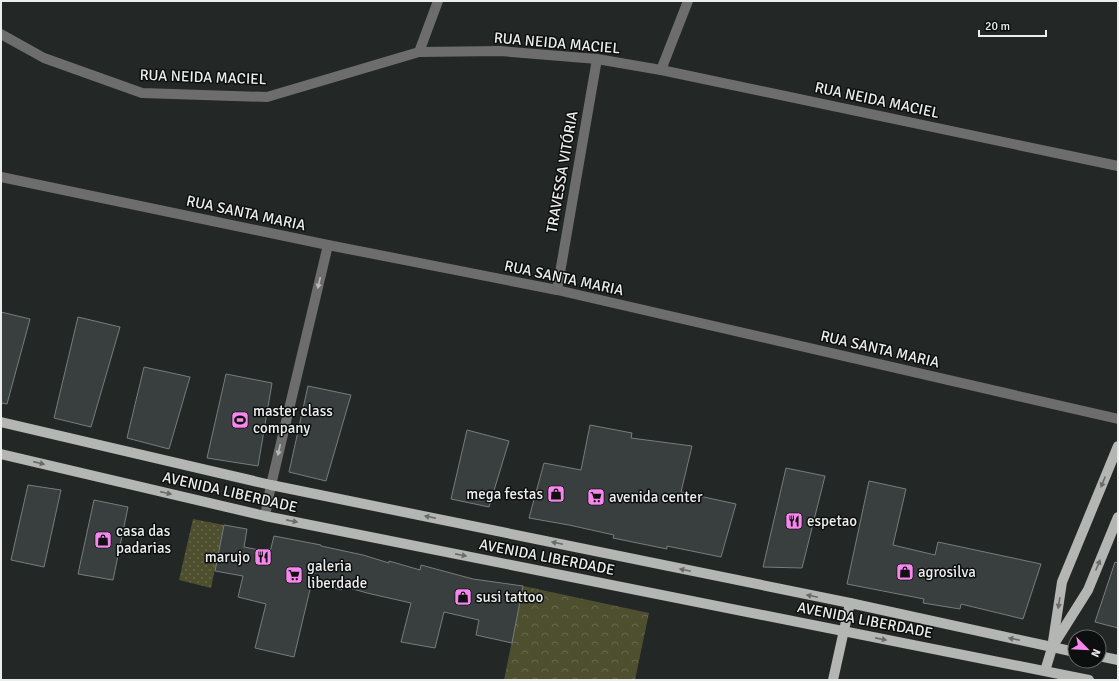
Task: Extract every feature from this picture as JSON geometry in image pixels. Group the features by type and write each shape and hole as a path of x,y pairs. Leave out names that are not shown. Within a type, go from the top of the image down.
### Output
{"main road":[{"name":"AVENIDA LIBERDADE","path":"1,422 271,485 850,604 1067,651"},
{"path":"1045,671 1052,648 1062,582 1118,446"},
{"name":"AVENIDA LIBERDADE","path":"1,454 265,516 1089,680"},
{"path":"1052,648 1088,590 1118,517"},
{"path":"833,680 850,604"},
{"path":"1107,658 1118,660"}],"street":[{"path":"419,52 438,1"},
{"path":"661,70 688,1"},
{"name":"RUA NEIDA MACIEL","path":"1,34 44,58 142,93 267,97 419,52 500,51 597,59 661,70 1118,166"},
{"name":"TRAVESSA VITÓRIA","path":"557,290 597,59"},
{"name":"RUA SANTA MARIA","path":"1,178 557,290 1118,419"},
{"path":"265,516 328,245"}],"green space":[{"path":"193,519 224,525 211,588 179,580"},
{"path":"523,586 649,613 635,680 504,680"}],"building":[{"path":"1,312 30,319 7,404 1,403"},
{"path":"78,317 120,327 91,427 54,418"},
{"path":"144,367 190,377 169,449 127,438"},
{"name":"master class company","path":"226,374 272,383 258,466 207,458"},
{"path":"308,386 351,395 326,481 289,472"},
{"path":"590,425 632,433 631,438 692,446 681,492 736,504 721,557 667,546 667,549 613,538 614,535 529,518 544,463 581,470"},
{"path":"467,430 509,441 489,507 451,499"},
{"name":"espetao","path":"786,468 825,476 802,568 763,567"},
{"path":"869,481 906,489 893,545 935,555 938,542 1041,564 1023,619 961,604 960,609 923,603 924,599 847,584"},
{"path":"28,485 61,490 44,567 11,560"},
{"name":"casa das padarias","path":"94,500 128,507 113,580 78,574"},
{"path":"224,525 247,529 244,547 270,552 274,536 321,545 420,570 421,565 473,579 523,586 512,643 476,635 479,620 444,612 435,648 401,642 411,603 343,586 341,590 312,581 294,657 255,648 266,604 238,597 243,576 215,571"},
{"path":"1115,562 1118,563 1118,628 1095,622"}],"place":[{"name":"master class company","path":"240,420"},
{"name":"mega festas","path":"556,494"},
{"name":"avenida center","path":"596,497"},
{"name":"espetao","path":"794,521"},
{"name":"casa das padarias","path":"103,540"},
{"name":"marujo","path":"263,557"},
{"name":"agrosilva","path":"905,572"},
{"name":"galeria liberdade","path":"294,575"},
{"name":"susi tattoo","path":"463,597"}]}
